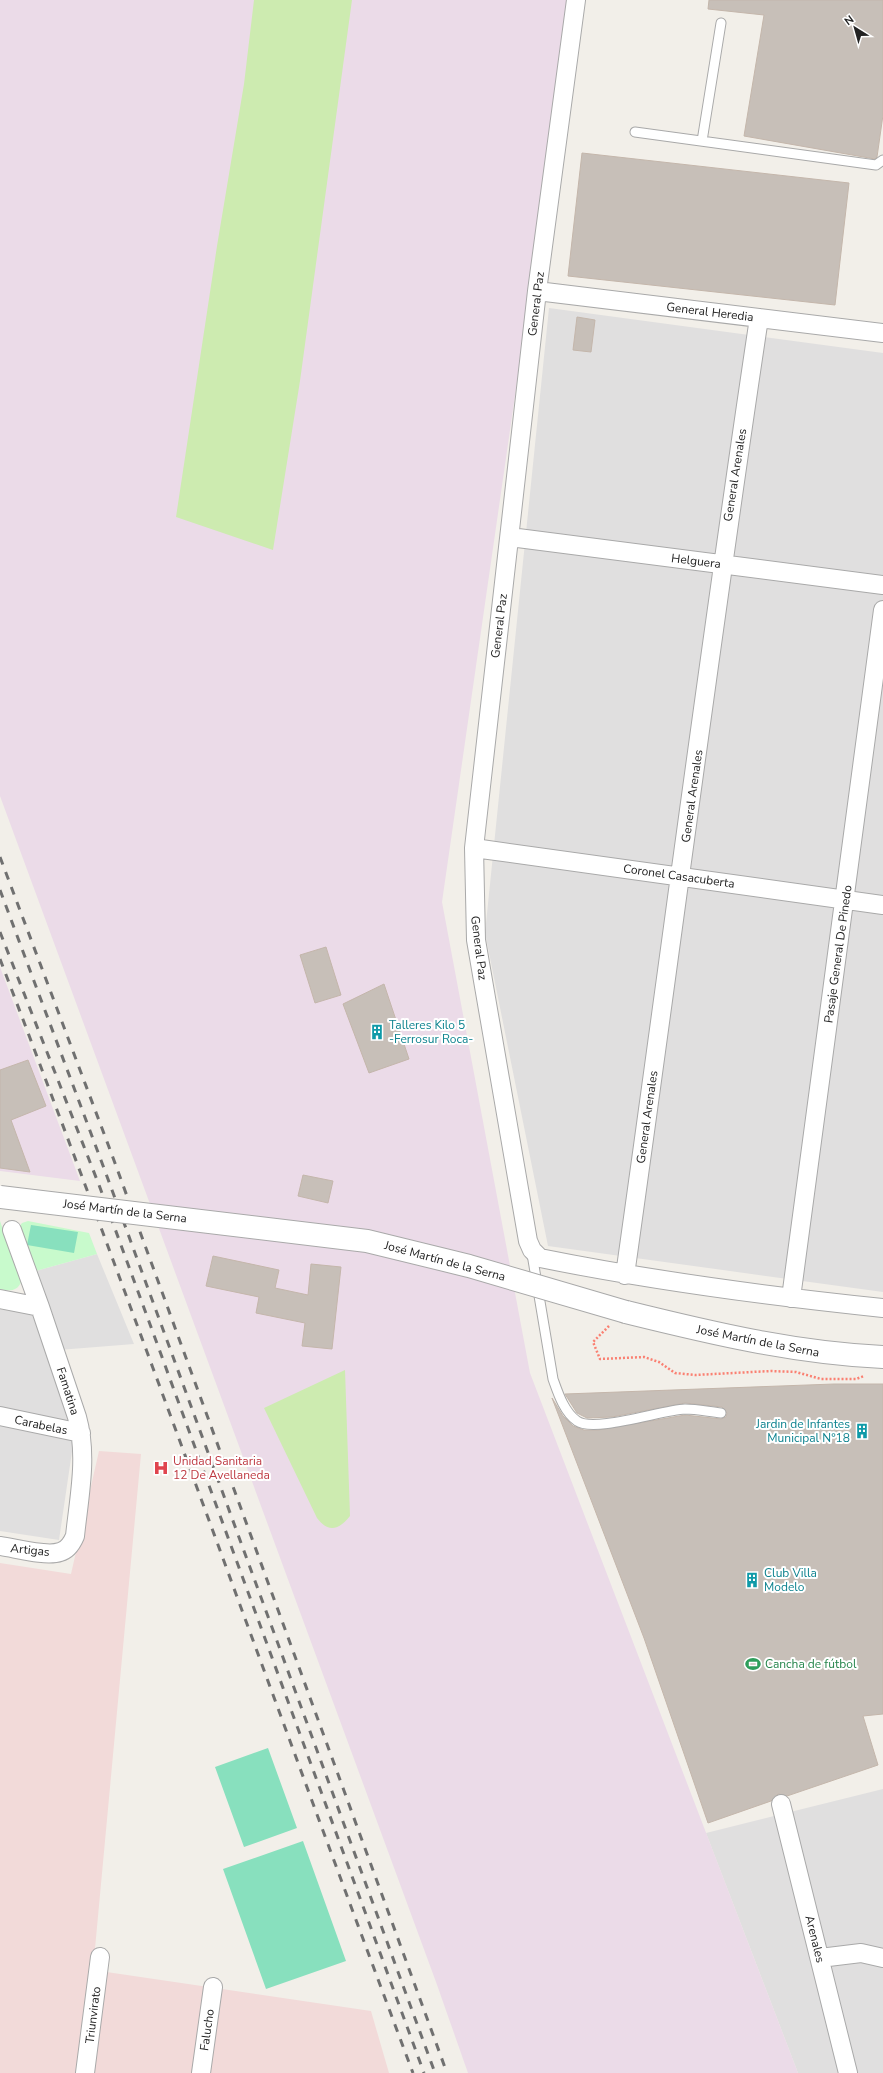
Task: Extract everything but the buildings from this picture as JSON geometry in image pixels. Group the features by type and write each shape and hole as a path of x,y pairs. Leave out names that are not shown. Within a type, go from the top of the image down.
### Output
{"street":[{"name":"General Paz","path":"532,1250 527,1233 476,940 474,848 537,291 576,0"},
{"name":"General Heredia","path":"537,291 883,333"},
{"name":"General Arenales","path":"625,1275 681,876 722,565 759,318"},
{"name":"Helguera","path":"510,537 883,585"},
{"name":"Pasaje General De Pinedo","path":"791,1298 846,899 883,610"},
{"name":"Coronel Casacuberta","path":"474,848 883,905"},
{"name":"José Martín de la Serna","path":"0,1197 367,1241 469,1266 626,1312 725,1336 835,1354 876,1365"},
{"name":"Famatina","path":"12,1230 40,1308 81,1433 83,1452 75,1536 70,1546 60,1552"},
{"path":"532,1250 540,1258 625,1275 791,1298 883,1308"},
{"path":"0,1299 40,1308"},
{"name":"Carabelas","path":"0,1416 81,1433"},
{"name":"Artigas","path":"0,1546 44,1553 60,1552"},
{"name":"Arenales","path":"781,1804 848,2073"},
{"path":"820,1958 861,1953 883,1958"},
{"name":"Triunvirato","path":"85,2073 100,1957"},
{"name":"Falucho","path":"201,2073 213,1988"}],"lane":[{"path":"702,141 721,23"},
{"path":"635,132 876,166 883,160"},
{"path":"532,1250 553,1379 559,1397 576,1421 583,1424 603,1424 685,1409 721,1413"}],"path":[{"path":"593,1342 600,1359 644,1357 659,1362 675,1373 695,1375 771,1371 796,1372 821,1379 856,1379 876,1365"}],"shaded area":[{"path":"0,0 572,0 442,902 530,1373 798,2073 468,2073 436,1982 0,796"},
{"path":"549,308 883,353 883,1292 548,1246 485,933"},
{"path":"0,967 80,1181 0,1171"},
{"path":"97,1254 134,1344 46,1351 74,1438 59,1540 0,1531 0,1309 10,1311 42,1301 32,1272"},
{"path":"99,1451 141,1454 93,1970 371,2011 389,2073 0,2073 0,1563 71,1574"},
{"path":"883,1789 883,2073 798,2073 706,1833"}],"green space":[{"path":"254,0 352,0 300,381 273,550 176,517 217,246 244,84"},
{"path":"0,1221 21,1282 17,1288 12,1290 0,1289"},
{"path":"28,1221 89,1233 97,1254 32,1272 19,1227 22,1223"},
{"path":"31,1225 78,1232 74,1253 27,1245"},
{"path":"345,1370 350,1516 338,1527 329,1528 321,1523 317,1518 264,1408"},
{"path":"268,1748 297,1828 244,1847 215,1767"},
{"path":"303,1841 346,1961 266,1989 223,1869"}],"railway":[{"path":"0,857 112,1155 447,2073"},
{"path":"0,890 105,1171 435,2073"},
{"path":"0,932 99,1185 424,2073"},
{"path":"0,959 53,1098 413,2073"}],"place":[{"name":"Talleres Kilo 5 -Ferrosur Roca-","path":"377,1032"},
{"name":"Jardin de Infantes Municipal N°18","path":"862,1431"},
{"name":"Unidad Sanitaria 12 De Avellaneda","path":"161,1468"},
{"name":"Club Villa Modelo","path":"752,1580"},
{"name":"Cancha de fútbol","path":"753,1664"}]}
